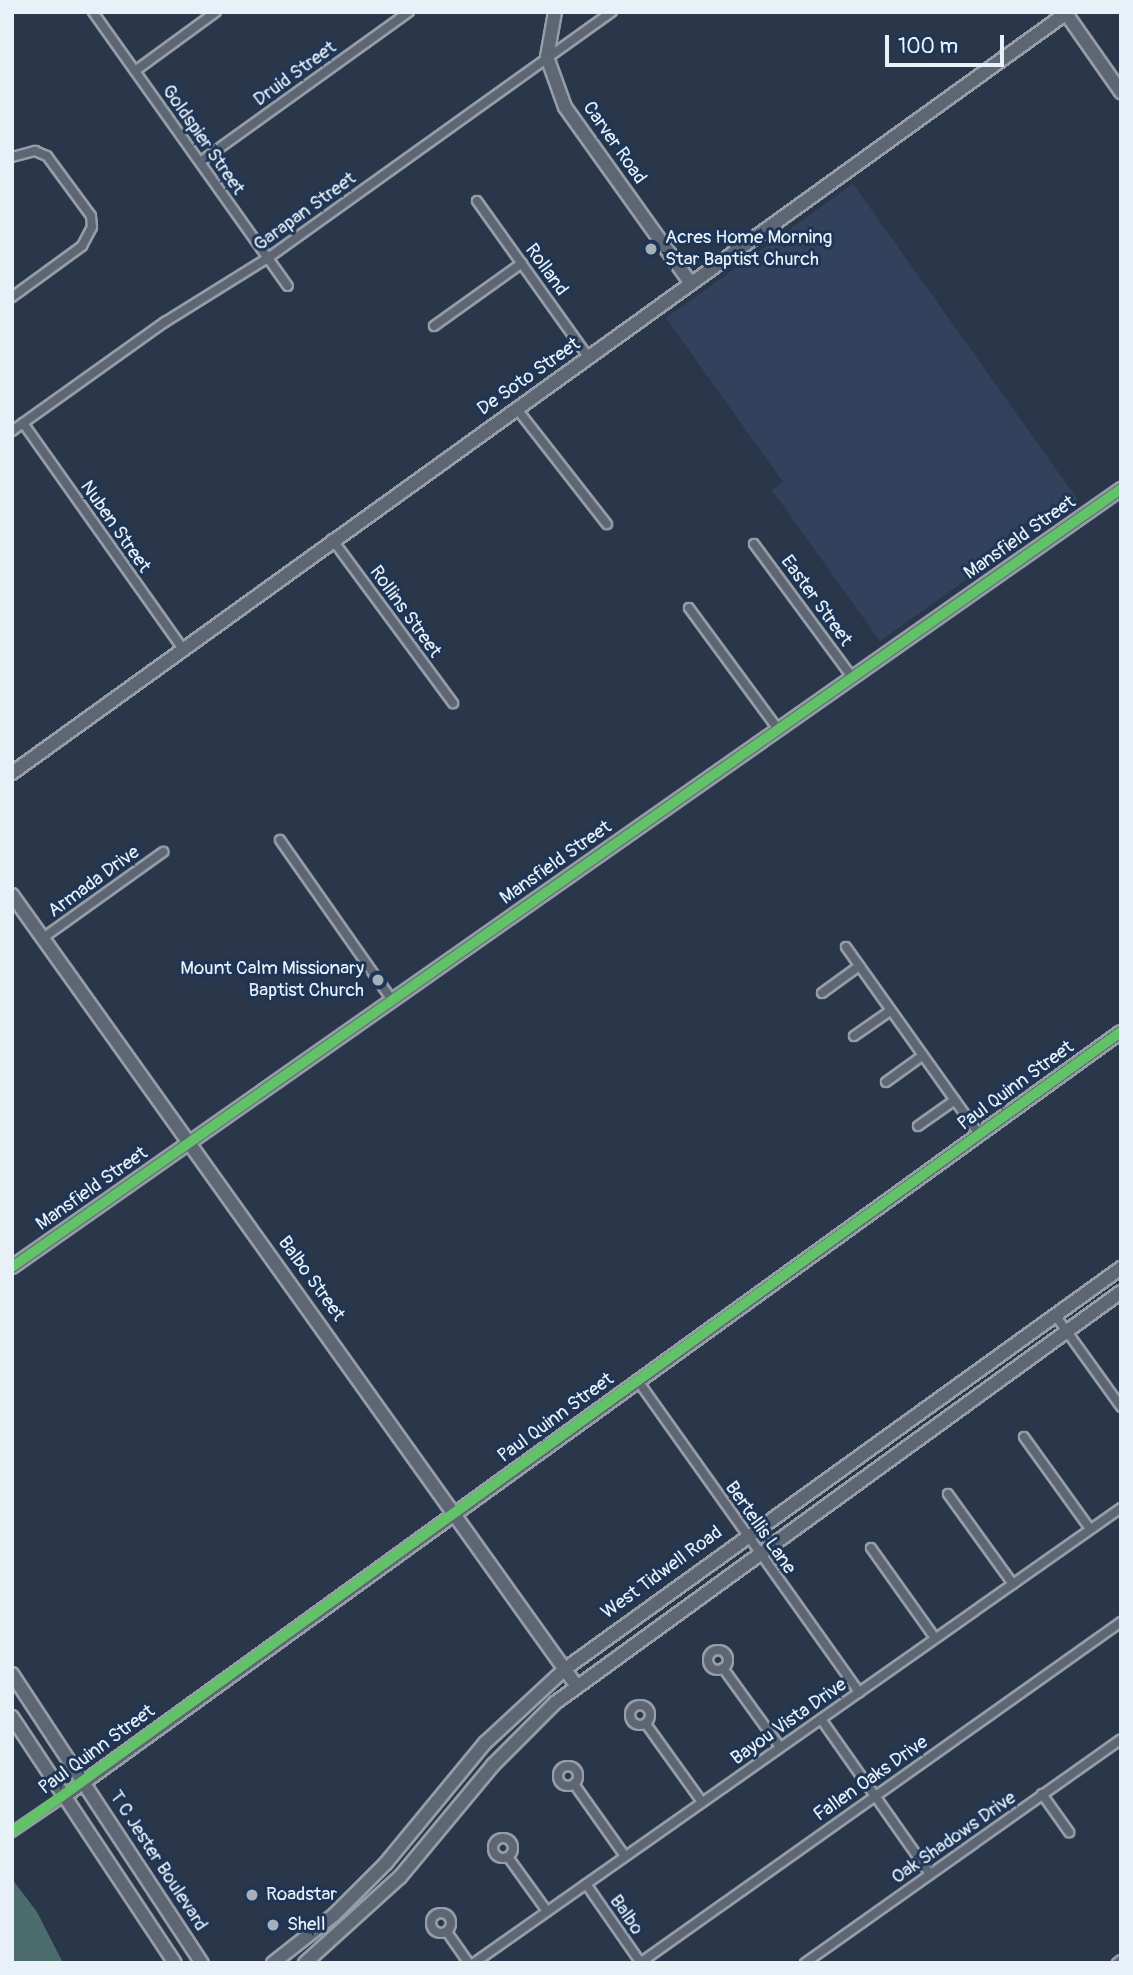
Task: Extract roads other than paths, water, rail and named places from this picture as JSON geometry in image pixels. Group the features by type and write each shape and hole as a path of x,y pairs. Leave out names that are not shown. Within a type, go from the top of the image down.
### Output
{"street":[{"name":"Goldspier Street","path":"93,12 288,286"},
{"path":"135,71 216,12"},
{"name":"Druid Street","path":"200,162 409,12"},
{"path":"547,57 555,12"},
{"name":"Garapan Street","path":"12,430 165,322 268,258 612,12"},
{"path":"1066,13 1121,92"},
{"name":"De Soto Street","path":"12,773 332,539 589,358 690,282 1066,13"},
{"name":"Carver Road","path":"547,57 573,120 690,282"},
{"path":"12,157 35,151 47,156 91,216 90,237 12,297"},
{"name":"Rolland","path":"477,201 589,358"},
{"path":"434,326 522,263"},
{"path":"517,409 607,524"},
{"name":"Nuben Street","path":"23,423 183,649"},
{"name":"Mansfield Street","path":"12,1267 1121,489"},
{"name":"Rollins Street","path":"332,539 453,703"},
{"name":"Easter Street","path":"754,544 852,677"},
{"path":"689,608 778,729"},
{"path":"280,840 392,1000"},
{"name":"Armada Drive","path":"43,938 163,852"},
{"name":"Balbo Street","path":"12,895 576,1685"},
{"path":"846,947 979,1134"},
{"path":"822,993 859,966"},
{"path":"854,1036 890,1012"},
{"name":"Paul Quinn Street","path":"12,1832 1121,1032"},
{"path":"886,1082 922,1056"},
{"path":"918,1126 955,1100"},
{"name":"West Tidwell Road","path":"273,1963 334,1915 386,1864 500,1728 565,1669 1121,1268"},
{"name":"West Tidwell Road","path":"305,1963 347,1929 400,1877 521,1734 576,1685 1121,1292"},
{"path":"1055,1315 1121,1407"},
{"name":"Bertellis Lane","path":"638,1381 859,1692"},
{"path":"902,1425 914,1441"},
{"path":"1024,1437 1090,1529"},
{"path":"948,1494 1013,1584"},
{"name":"Bayou Vista Drive","path":"474,1963 1121,1508"},
{"path":"871,1548 935,1639"},
{"name":"Fallen Oaks Drive","path":"640,1963 1121,1622"},
{"path":"723,1668 780,1747"},
{"name":"T C Jester Boulevard","path":"12,1674 202,1963"},
{"path":"12,1717 175,1963"},
{"path":"821,1719 930,1874"},
{"path":"646,1724 702,1802"},
{"name":"Oak Shadows Drive","path":"805,1963 1121,1739"},
{"path":"574,1784 625,1857"},
{"path":"447,1790 462,1801"},
{"path":"1042,1794 1069,1832"},
{"path":"508,1857 547,1911"},
{"name":"Balbo","path":"586,1884 640,1963"},
{"path":"334,1915 347,1929"},
{"path":"447,1932 468,1963"}],"place":[{"name":"Acres Home Morning Star Baptist Church","path":"651,249"},
{"name":"Mount Calm Missionary Baptist Church","path":"378,980"},
{"name":"Roadstar","path":"252,1895"},
{"name":"Shell","path":"273,1925"}]}
